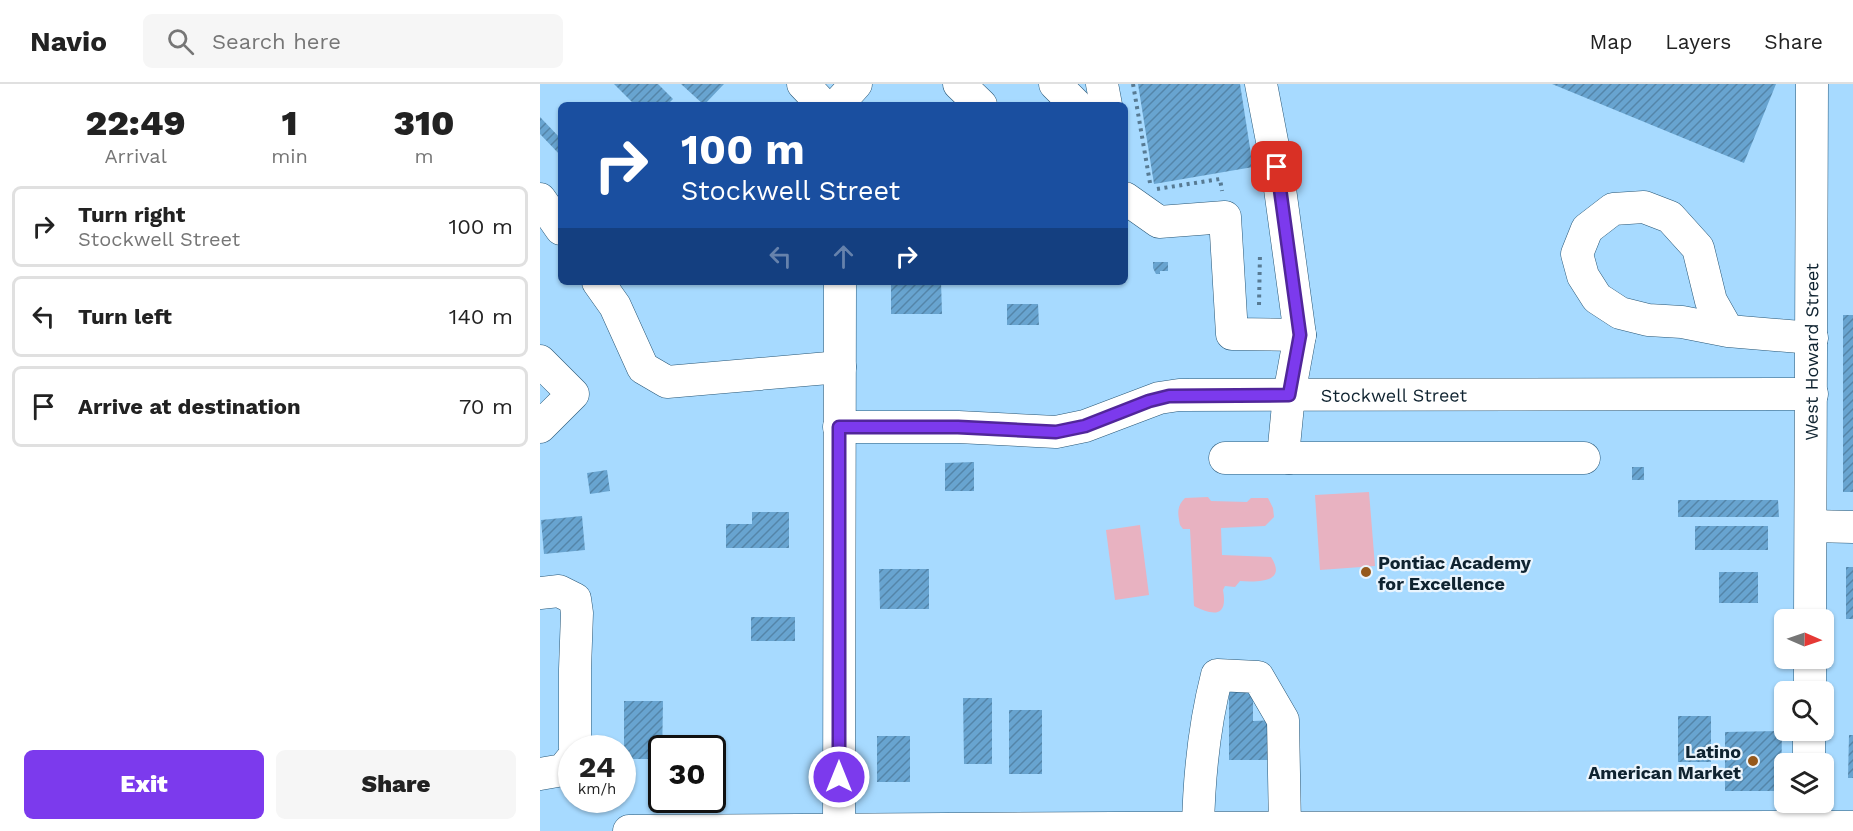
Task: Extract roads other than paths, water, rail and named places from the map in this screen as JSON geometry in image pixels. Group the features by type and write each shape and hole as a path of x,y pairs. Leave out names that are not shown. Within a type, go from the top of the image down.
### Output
{"street":[{"path":"803,84 820,102"},
{"path":"840,102 856,84"},
{"path":"959,84 978,102"},
{"path":"1055,84 1073,102"},
{"path":"1102,84 1105,102"},
{"path":"1261,84 1277,167 1300,335 1289,395 1284,446 1289,458"},
{"name":"West Howard Street","path":"1810,609 1812,84"},
{"path":"540,199 558,224"},
{"path":"1128,200 1159,222 1225,217 1232,334 1300,335"},
{"path":"1728,331 1711,301 1698,248 1670,217 1644,207 1613,209 1587,229 1577,254 1583,276 1597,298 1620,313 1648,320 1682,322 1728,331 1812,338"},
{"path":"600,285 615,306 643,368 667,382 840,367"},
{"path":"839,829 840,285"},
{"path":"540,361 573,394 540,427"},
{"name":"Stockwell Street","path":"839,427 947,426 1056,432 1085,426 1149,401 1169,396 1812,394"},
{"path":"1225,458 1584,458"},
{"path":"1811,526 1853,527"},
{"path":"540,593 559,591 575,599 577,613 576,735"},
{"path":"1198,828 1199,776 1210,703 1217,675 1258,677 1283,720 1286,828"},
{"path":"540,774 558,771"},
{"path":"629,831 1286,828 1801,820 1853,827"}],"place":[{"name":"Pontiac Academy for Excellence","path":"1366,572"},
{"name":"Latino American Market","path":"1753,761"}]}
